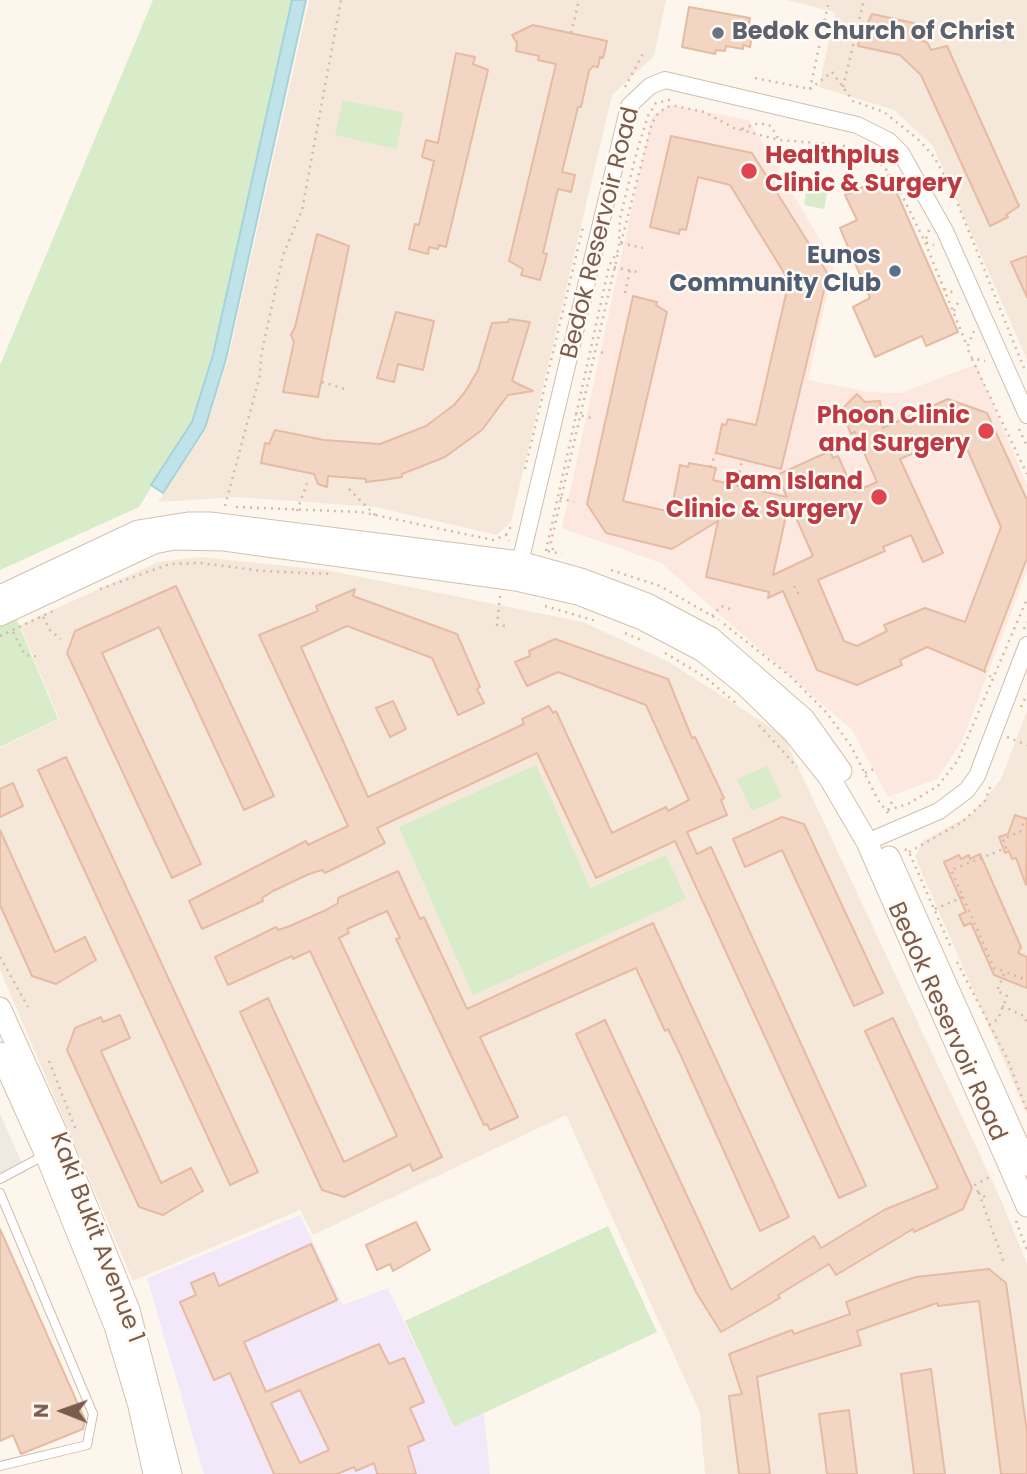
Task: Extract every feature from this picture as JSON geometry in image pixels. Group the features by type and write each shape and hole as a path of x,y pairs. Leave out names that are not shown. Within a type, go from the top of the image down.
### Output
{"main road":[{"name":"Bedok Reservoir Road","path":"0,596 138,531 188,523 210,523 516,562 581,579 647,604 711,638 804,719 841,771 934,978 1027,1203"},
{"name":"Bedok Reservoir Road","path":"6,623 154,543 174,539 224,540 516,562"},
{"name":"Bedok Reservoir Road","path":"934,978 1027,1165"},
{"name":"Kaki Bukit Avenue 1","path":"0,1008 65,1152 129,1310 171,1474"},
{"name":"Kaki Bukit Avenue 1","path":"0,1053 46,1155 115,1326 139,1406 154,1474"}],"street":[{"name":"Bedok Reservoir Road","path":"516,562 629,106 650,86 665,80 857,125 889,141 901,153 945,231 1023,421"},
{"path":"873,839 939,811 967,790 977,776 994,733 1025,640"}],"lane":[{"path":"0,1179 46,1155"},
{"path":"0,1193 93,1414 87,1445 0,1466"}],"path":[{"path":"341,0 302,209 283,255 261,356 260,375 226,506 375,515 493,540 506,535 516,562"},
{"path":"571,33 579,0"},
{"path":"810,89 830,0"},
{"path":"843,88 864,0"},
{"path":"755,78 810,89 832,72"},
{"path":"546,551 589,349 609,266 619,249 620,218 648,116 656,103 672,99 682,100"},
{"path":"553,550 551,542 594,351 643,154 652,123 661,110 676,106 695,109 740,130 779,140 842,145 870,157 886,168 925,242 967,348 1027,474"},
{"path":"756,117 771,126 779,140"},
{"path":"740,130 759,123 774,122"},
{"path":"842,145 843,137"},
{"path":"919,230 929,229 925,242"},
{"path":"925,242 939,246"},
{"path":"621,243 643,248"},
{"path":"614,267 637,272"},
{"path":"625,293 630,271"},
{"path":"955,283 965,307"},
{"path":"944,289 961,296"},
{"path":"953,312 961,296"},
{"path":"967,348 974,331 970,319"},
{"path":"589,349 604,353"},
{"path":"972,358 985,361 991,371"},
{"path":"322,382 348,390"},
{"path":"575,414 591,418"},
{"path":"1023,421 1027,446"},
{"path":"710,467 716,453"},
{"path":"737,486 742,459"},
{"path":"297,511 307,483"},
{"path":"349,489 375,515"},
{"path":"556,497 573,502"},
{"path":"97,591 128,577 170,564 200,563 263,571 337,574"},
{"path":"794,586 799,595"},
{"path":"498,596 501,605 496,625 506,626"},
{"path":"888,810 908,804 938,786 958,760 1027,599"},
{"path":"540,604 605,624"},
{"path":"712,616 721,606 730,609"},
{"path":"6,623 43,617 54,611"},
{"path":"43,617 50,630 61,639"},
{"path":"1025,640 1027,622"},
{"path":"0,636 6,623"},
{"path":"6,623 25,655 41,657"},
{"path":"618,630 643,641"},
{"path":"662,651 705,677 740,706"},
{"path":"984,671 993,679"},
{"path":"758,724 804,775"},
{"path":"994,733 1027,745"},
{"path":"865,773 876,768"},
{"path":"888,810 894,797"},
{"path":"888,810 911,808"},
{"path":"1027,815 1020,832 1003,839 1006,848 951,870 994,968 1027,980"},
{"path":"905,849 909,852 954,956 1008,1060 1027,1111"},
{"path":"935,909 963,897"},
{"path":"0,957 27,1007"},
{"path":"989,1025 998,1019 1007,996 997,991 1004,972"},
{"path":"1003,1006 1024,1016 1027,1023"},
{"path":"50,1062 78,1133"},
{"path":"993,1175 975,1185 1004,1264"},
{"path":"979,1193 985,1197"}],"shaded area":[{"path":"309,0 666,0 654,56 612,95 511,522 497,535 375,507 237,497 158,502 206,429 228,359"},
{"path":"787,0 1027,0 1027,360 933,146 894,110 819,87 835,12"},
{"path":"671,105 749,120 834,263 808,380 869,392 901,393 976,364 1027,485 1027,571 962,741 937,779 888,797 852,730 661,563 562,528 652,116"},
{"path":"200,557 326,570 583,622 669,662 783,735 1002,1202 1027,1264 1027,1474 705,1474 700,1413 566,1115 313,1235 300,1210 133,1281 0,970 0,748 59,719 20,625 158,562"},
{"path":"1027,711 1027,1114 915,857 923,841 972,814 1001,779"},
{"path":"0,1114 26,1172 0,1184"},
{"path":"300,1215 343,1305 388,1288 454,1427 484,1413 490,1474 204,1474 147,1278"}],"green space":[{"path":"153,0 292,0 213,355 192,422 139,507 0,570 0,365"},
{"path":"343,100 404,113 396,149 335,135"},
{"path":"809,176 830,179 824,209 804,205"},
{"path":"15,615 58,719 0,747 0,622"},
{"path":"536,765 590,888 666,855 686,899 473,995 399,827"},
{"path":"767,766 782,797 752,811 737,779"},
{"path":"608,1226 657,1332 454,1427 405,1321"}],"water":[{"path":"292,0 306,0 226,359 205,428 163,493 151,485 192,422 213,355"}],"building":[{"name":"Bedok Church of Christ","path":"689,7 750,18 748,29 753,30 750,47 743,45 743,49 726,46 725,51 716,50 715,54 682,47"},
{"path":"872,14 918,24 920,40 927,42 931,50 947,46 1019,206 1006,215 1008,217 990,226 921,75 900,55 858,46 862,28 865,29"},
{"path":"533,25 607,41 598,67 593,66 589,71 581,107 578,107 562,172 575,175 571,192 558,189 543,253 547,254 540,280 521,275 523,269 509,261 556,64 538,60 539,56 516,51 517,43 512,35"},
{"path":"456,53 475,57 473,64 488,70 446,247 429,247 428,254 409,249 415,224 419,225 434,161 422,157 426,140 438,143"},
{"path":"671,136 752,153 828,274 781,469 716,453 722,424 726,425 728,419 756,425 789,281 730,185 698,177 686,230 680,229 679,234 650,227"},
{"name":"Eunos Community Club","path":"889,175 958,332 926,346 922,336 875,357 853,307 870,298 840,228 857,220 845,195"},
{"path":"317,234 349,246 318,397 283,392 294,342 291,335"},
{"path":"1027,256 1027,297 1011,262"},
{"path":"633,296 657,302 656,305 667,312 623,501 671,512 680,465 688,467 689,463 716,468 713,480 787,497 777,475 830,451 833,458 838,456 854,492 877,482 855,432 851,434 846,422 854,418 844,407 857,394 865,402 880,401 883,428 948,399 987,413 1027,500 1027,558 984,671 927,647 900,660 902,665 857,685 817,670 783,591 768,598 769,592 706,577 718,521 672,549 606,533 587,504","holes":["951,437 964,442 1001,527 965,622 925,608 884,625 887,631 857,646 844,641 818,580 885,551 883,547 911,535 923,562 943,553 900,459","789,502 813,556 773,575"]},
{"path":"396,312 434,321 423,370 398,364 394,382 377,378"},
{"path":"509,319 530,322 512,381 533,391 508,395 482,430 445,457 402,474 402,477 366,482 366,479 328,476 327,487 318,484 314,474 261,463 265,443 269,444 275,430 324,440 380,444 426,426 454,405 465,392 478,370 492,323 508,322"},
{"path":"176,586 274,796 244,810 159,627 102,653 201,864 172,878 67,653 75,631"},
{"path":"355,589 353,596 457,634 480,687 477,689 484,703 458,715 432,658 347,626 301,647 368,797 524,724 522,719 549,706 553,713 556,711 612,833 666,807 668,811 689,800 646,705 558,672 527,686 515,662 530,656 529,651 555,639 668,679 692,738 695,737 724,798 721,800 727,815 687,832 697,854 711,847 866,1186 839,1198 675,841 596,878 537,753 377,828 385,843 366,853 325,873 322,870 309,874 273,891 262,898 263,901 202,929 189,901 306,841 308,845 348,826 259,635 318,611 316,606"},
{"path":"393,701 406,729 390,737 376,708"},
{"path":"66,757 258,1172 230,1185 38,770"},
{"path":"13,783 23,806 0,817 0,789"},
{"path":"1015,815 1027,819 1026,885 1016,858 1012,859 1009,851 1005,853 999,837 1008,834"},
{"path":"782,817 804,824 883,993 854,1006 782,850 745,867 733,839"},
{"path":"0,830 55,952 85,937 96,960 56,984 32,976 0,905"},
{"path":"980,854 1021,947 1018,953 1027,957 1027,988 994,975 971,923 964,926 959,915 966,912 944,862 959,855 961,859 969,855 970,859"},
{"path":"398,871 420,919 424,917 467,1009 653,923 789,1217 760,1231 681,1056 668,1029 665,1031 636,968 480,1037 518,1117 490,1130 487,1124 484,1125 396,939 400,938 387,911 347,929 349,933 339,938 442,1157 413,1171 410,1164 344,1197 322,1190 240,1012 268,998 344,1162 397,1136 310,951 293,959 292,956 228,985 215,957 276,927 278,930 290,926 326,910 338,903 338,898"},
{"path":"120,1015 130,1038 101,1051 161,1183 191,1168 203,1191 163,1215 139,1207 67,1050 75,1028 101,1017 103,1022"},
{"path":"893,1018 972,1188 963,1209 914,1232 913,1229 836,1275 829,1264 778,1295 780,1298 721,1332 696,1292 576,1034 605,1020 731,1290 814,1236 821,1248 884,1210 938,1188 865,1031"},
{"path":"416,1222 430,1250 393,1271 390,1264 377,1270 366,1245"},
{"path":"0,1229 85,1420 83,1429 21,1454 13,1435 0,1441"},
{"path":"311,1244 337,1300 244,1342 266,1392 379,1344 389,1364 404,1358 424,1402 410,1408 424,1440 408,1447 416,1474 377,1474 374,1463 356,1471 354,1467 337,1474 274,1474 230,1373 214,1380 180,1302 196,1295 191,1283 214,1273 219,1286","holes":["300,1390 329,1450 300,1463 271,1403"]},
{"path":"989,1269 1006,1283 1027,1431 1027,1474 1001,1474 979,1301 938,1306 937,1303 857,1331 861,1345 757,1377 770,1474 739,1474 729,1396 742,1394 729,1354 792,1330 794,1334 850,1314 846,1302 897,1283 916,1277"},
{"path":"931,1369 945,1474 914,1474 901,1374"},
{"path":"849,1410 857,1474 827,1474 819,1414"}],"place":[{"name":"Bedok Church of Christ","path":"718,33"},
{"name":"Healthplus Clinic & Surgery","path":"749,171"},
{"name":"Eunos Community Club","path":"895,271"},
{"name":"Phoon Clinic and Surgery","path":"986,431"},
{"name":"Pam Island Clinic & Surgery","path":"879,497"}]}
